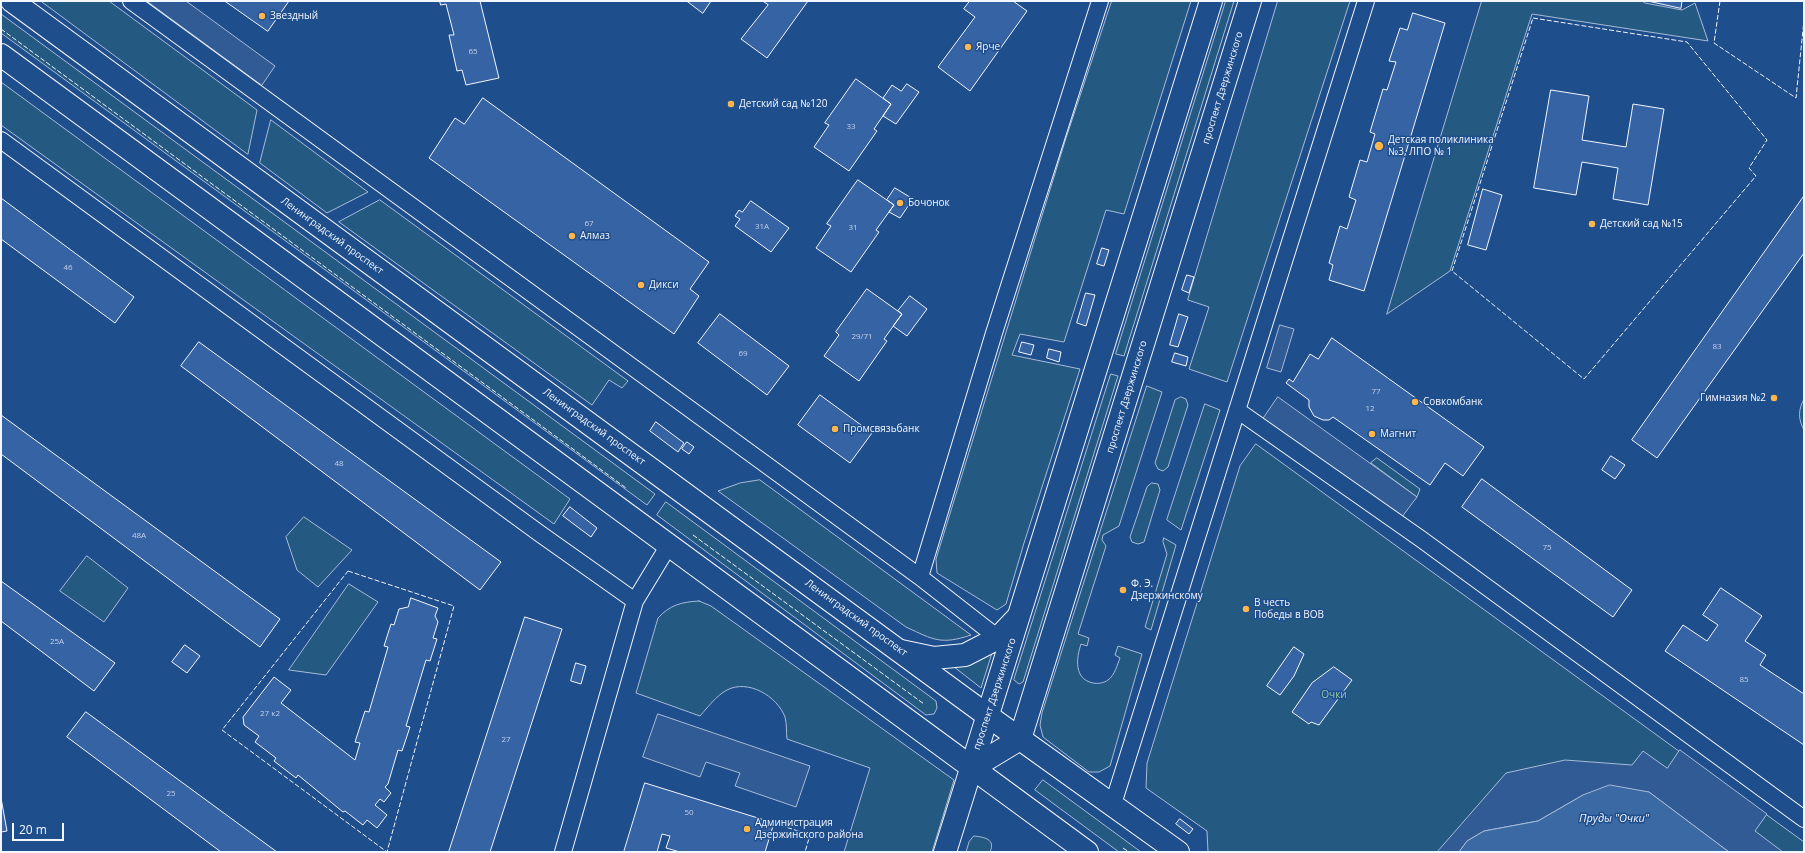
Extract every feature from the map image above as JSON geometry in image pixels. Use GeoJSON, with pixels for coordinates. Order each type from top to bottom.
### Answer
{"type":"FeatureCollection","features":[{"type":"Feature","properties":{"kind":"main road","name":"Ленинградский проспект"},"geometry":{"type":"LineString","coordinates":[[12,1],[988,716],[1178,852]]}},
{"type":"Feature","properties":{"kind":"main road","name":"проспект Дзержинского"},"geometry":{"type":"LineString","coordinates":[[945,852],[1212,1]]}},
{"type":"Feature","properties":{"kind":"main road","name":"проспект Дзержинского"},"geometry":{"type":"LineString","coordinates":[[972,768],[1020,739],[1250,1]]}},
{"type":"Feature","properties":{"kind":"main road"},"geometry":{"type":"LineString","coordinates":[[1,55],[1087,852]]}},
{"type":"Feature","properties":{"kind":"main road"},"geometry":{"type":"LineString","coordinates":[[901,651],[934,658],[965,654],[998,638],[1020,614]]}},
{"type":"Feature","properties":{"kind":"street"},"geometry":{"type":"LineString","coordinates":[[131,1],[920,577],[998,638]]}},
{"type":"Feature","properties":{"kind":"street"},"geometry":{"type":"LineString","coordinates":[[920,577],[994,333],[1100,1]]}},
{"type":"Feature","properties":{"kind":"street"},"geometry":{"type":"LineString","coordinates":[[1113,804],[1366,1]]}},
{"type":"Feature","properties":{"kind":"street"},"geometry":{"type":"LineString","coordinates":[[1,140],[635,602]]}},
{"type":"Feature","properties":{"kind":"street"},"geometry":{"type":"LineString","coordinates":[[1237,410],[1421,539],[1804,819]]}},
{"type":"Feature","properties":{"kind":"street"},"geometry":{"type":"LineString","coordinates":[[563,852],[635,602],[669,545]]}},
{"type":"Feature","properties":{"kind":"green space"},"geometry":{"type":"Polygon","coordinates":[[[41,1],[109,1],[257,110],[248,154],[41,1]]]}},
{"type":"Feature","properties":{"kind":"green space"},"geometry":{"type":"Polygon","coordinates":[[[1112,1],[1191,1],[1124,214],[1106,210],[1064,342],[1020,334],[1012,355],[1080,369],[1006,604],[997,610],[937,573],[936,559],[1066,138],[1112,1]]]}},
{"type":"Feature","properties":{"kind":"green space"},"geometry":{"type":"Polygon","coordinates":[[[1226,1],[1234,1],[1124,356],[1116,354],[1226,1]]]}},
{"type":"Feature","properties":{"kind":"green space"},"geometry":{"type":"Polygon","coordinates":[[[1278,1],[1350,1],[1227,382],[1189,369],[1209,307],[1188,300],[1278,1]]]}},
{"type":"Feature","properties":{"kind":"green space"},"geometry":{"type":"Polygon","coordinates":[[[1482,1],[1642,1],[1645,3],[1682,10],[1695,3],[1708,41],[1532,14],[1450,271],[1387,314],[1482,1]]]}},
{"type":"Feature","properties":{"kind":"green space"},"geometry":{"type":"Polygon","coordinates":[[[1,14],[655,494],[647,505],[1,33],[1,14]]]}},
{"type":"Feature","properties":{"kind":"green space"},"geometry":{"type":"Polygon","coordinates":[[[1,82],[570,499],[554,524],[1,125],[1,82]]]}},
{"type":"Feature","properties":{"kind":"green space"},"geometry":{"type":"Polygon","coordinates":[[[271,120],[368,192],[327,213],[260,163],[271,120]]]}},
{"type":"Feature","properties":{"kind":"green space"},"geometry":{"type":"Polygon","coordinates":[[[380,200],[628,381],[622,388],[609,380],[592,405],[339,222],[380,200]]]}},
{"type":"Feature","properties":{"kind":"green space"},"geometry":{"type":"Polygon","coordinates":[[[1111,374],[1118,376],[1023,682],[1019,684],[1014,680],[1111,374]]]}},
{"type":"Feature","properties":{"kind":"green space"},"geometry":{"type":"Polygon","coordinates":[[[1147,386],[1162,392],[1119,526],[1103,535],[1102,540],[1106,546],[1078,634],[1089,638],[1087,646],[1081,644],[1078,656],[1078,668],[1082,677],[1087,681],[1101,683],[1110,678],[1116,670],[1120,658],[1115,655],[1118,646],[1142,654],[1110,766],[1099,772],[1089,772],[1043,737],[1040,725],[1042,713],[1147,386]]]}},
{"type":"Feature","properties":{"kind":"green space"},"geometry":{"type":"Polygon","coordinates":[[[1181,397],[1186,399],[1188,405],[1168,467],[1163,471],[1158,469],[1155,463],[1175,400],[1181,397]]]}},
{"type":"Feature","properties":{"kind":"green space"},"geometry":{"type":"Polygon","coordinates":[[[1804,399],[1804,430],[1800,414],[1804,399]]]}},
{"type":"Feature","properties":{"kind":"green space"},"geometry":{"type":"Polygon","coordinates":[[[1205,404],[1220,410],[1181,530],[1167,520],[1205,404]]]}},
{"type":"Feature","properties":{"kind":"green space","name":"Очки"},"geometry":{"type":"Polygon","coordinates":[[[1256,444],[1804,842],[1804,852],[1208,852],[1207,831],[1146,788],[1147,763],[1240,466],[1256,444]]]}},
{"type":"Feature","properties":{"kind":"green space"},"geometry":{"type":"Polygon","coordinates":[[[1377,458],[1420,489],[1417,497],[1371,463],[1377,458]]]}},
{"type":"Feature","properties":{"kind":"green space"},"geometry":{"type":"Polygon","coordinates":[[[760,480],[971,635],[952,640],[938,640],[906,627],[718,491],[740,483],[760,480]]]}},
{"type":"Feature","properties":{"kind":"green space"},"geometry":{"type":"Polygon","coordinates":[[[1152,483],[1158,484],[1160,490],[1144,542],[1138,544],[1132,542],[1130,537],[1147,487],[1152,483]]]}},
{"type":"Feature","properties":{"kind":"green space"},"geometry":{"type":"Polygon","coordinates":[[[666,502],[936,701],[937,708],[934,714],[926,715],[657,515],[666,502]]]}},
{"type":"Feature","properties":{"kind":"green space"},"geometry":{"type":"Polygon","coordinates":[[[304,517],[352,550],[318,587],[297,570],[286,537],[304,517]]]}},
{"type":"Feature","properties":{"kind":"green space"},"geometry":{"type":"Polygon","coordinates":[[[1164,538],[1176,545],[1151,630],[1145,627],[1167,554],[1163,542],[1164,538]]]}},
{"type":"Feature","properties":{"kind":"green space"},"geometry":{"type":"Polygon","coordinates":[[[87,556],[128,588],[104,622],[60,591],[87,556]]]}},
{"type":"Feature","properties":{"kind":"green space"},"geometry":{"type":"Polygon","coordinates":[[[349,584],[378,602],[326,675],[289,670],[349,584]]]}},
{"type":"Feature","properties":{"kind":"green space"},"geometry":{"type":"Polygon","coordinates":[[[699,601],[711,606],[954,780],[932,852],[844,852],[870,768],[787,739],[785,717],[776,702],[769,696],[752,688],[735,687],[723,692],[700,716],[636,693],[658,618],[667,610],[676,605],[699,601]]]}},
{"type":"Feature","properties":{"kind":"green space"},"geometry":{"type":"Polygon","coordinates":[[[992,653],[981,688],[949,663],[992,653]]]}},
{"type":"Feature","properties":{"kind":"green space"},"geometry":{"type":"Polygon","coordinates":[[[1043,780],[1141,852],[1119,852],[1035,790],[1043,780]]]}},
{"type":"Feature","properties":{"kind":"green space"},"geometry":{"type":"Polygon","coordinates":[[[974,836],[982,837],[990,841],[990,852],[966,852],[969,842],[974,836]]]}},
{"type":"Feature","properties":{"kind":"shaded area"},"geometry":{"type":"Polygon","coordinates":[[[147,1],[186,1],[275,66],[262,85],[147,1]]]}},
{"type":"Feature","properties":{"kind":"shaded area"},"geometry":{"type":"Polygon","coordinates":[[[1280,325],[1294,329],[1281,372],[1267,368],[1280,325]]]}},
{"type":"Feature","properties":{"kind":"shaded area"},"geometry":{"type":"Polygon","coordinates":[[[1278,397],[1417,497],[1398,522],[1261,422],[1278,397]]]}},
{"type":"Feature","properties":{"kind":"shaded area"},"geometry":{"type":"Polygon","coordinates":[[[658,714],[810,766],[796,807],[735,786],[740,773],[706,762],[700,777],[643,757],[658,714]]]}},
{"type":"Feature","properties":{"kind":"shaded area"},"geometry":{"type":"Polygon","coordinates":[[[1680,750],[1767,814],[1755,831],[1783,852],[1729,852],[1649,792],[1583,795],[1538,821],[1484,831],[1467,841],[1459,852],[1437,852],[1506,773],[1565,760],[1632,765],[1643,751],[1667,768],[1680,750]]]}},
{"type":"Feature","properties":{"kind":"water","name":"Пруды \"Очки\""},"geometry":{"type":"Polygon","coordinates":[[[1610,785],[1649,792],[1729,852],[1459,852],[1467,841],[1484,831],[1538,821],[1583,795],[1610,785]]]}},
{"type":"Feature","properties":{"kind":"building","name":"Звездный"},"geometry":{"type":"Polygon","coordinates":[[[225,1],[289,1],[268,31],[225,1]]]}},
{"type":"Feature","properties":{"kind":"building"},"geometry":{"type":"Polygon","coordinates":[[[440,1],[480,1],[499,78],[466,85],[462,70],[457,71],[449,35],[454,35],[446,4],[441,5],[440,1]]]}},
{"type":"Feature","properties":{"kind":"building"},"geometry":{"type":"Polygon","coordinates":[[[687,1],[711,1],[703,13],[687,1]]]}},
{"type":"Feature","properties":{"kind":"building"},"geometry":{"type":"Polygon","coordinates":[[[763,1],[808,1],[767,58],[741,39],[768,5],[763,1]]]}},
{"type":"Feature","properties":{"kind":"building"},"geometry":{"type":"Polygon","coordinates":[[[970,1],[1013,1],[1027,11],[970,91],[938,67],[975,17],[964,9],[970,1]]]}},
{"type":"Feature","properties":{"kind":"building"},"geometry":{"type":"Polygon","coordinates":[[[1648,1],[1682,1],[1681,8],[1648,1]]]}},
{"type":"Feature","properties":{"kind":"building"},"geometry":{"type":"Polygon","coordinates":[[[1413,13],[1445,23],[1364,291],[1329,280],[1333,265],[1329,263],[1340,226],[1347,229],[1356,200],[1349,197],[1360,160],[1367,162],[1375,134],[1370,132],[1383,89],[1387,90],[1396,62],[1389,61],[1400,28],[1407,30],[1413,13]]]}},
{"type":"Feature","properties":{"kind":"building"},"geometry":{"type":"Polygon","coordinates":[[[856,79],[891,104],[874,129],[877,131],[849,171],[814,147],[829,125],[825,123],[856,79]]]}},
{"type":"Feature","properties":{"kind":"building"},"geometry":{"type":"Polygon","coordinates":[[[907,84],[919,92],[896,124],[883,116],[891,104],[883,98],[892,85],[901,91],[907,84]]]}},
{"type":"Feature","properties":{"kind":"building"},"geometry":{"type":"Polygon","coordinates":[[[1551,90],[1589,96],[1582,140],[1626,147],[1633,104],[1664,109],[1648,205],[1613,199],[1618,168],[1582,162],[1576,195],[1534,188],[1551,90]]]}},
{"type":"Feature","properties":{"kind":"building"},"geometry":{"type":"Polygon","coordinates":[[[483,98],[709,262],[690,289],[699,296],[674,334],[429,158],[455,118],[464,124],[483,98]]]}},
{"type":"Feature","properties":{"kind":"building"},"geometry":{"type":"Polygon","coordinates":[[[858,180],[894,205],[876,230],[879,232],[851,272],[816,248],[831,226],[827,224],[858,180]]]}},
{"type":"Feature","properties":{"kind":"building","name":"Бочонок"},"geometry":{"type":"Polygon","coordinates":[[[895,188],[913,199],[900,218],[889,212],[894,205],[887,200],[895,188]]]}},
{"type":"Feature","properties":{"kind":"building"},"geometry":{"type":"Polygon","coordinates":[[[1483,189],[1502,195],[1486,250],[1468,245],[1483,189]]]}},
{"type":"Feature","properties":{"kind":"building"},"geometry":{"type":"Polygon","coordinates":[[[1804,196],[1804,253],[1657,458],[1632,440],[1804,196]]]}},
{"type":"Feature","properties":{"kind":"building"},"geometry":{"type":"Polygon","coordinates":[[[1,198],[134,297],[115,323],[1,239],[1,198]]]}},
{"type":"Feature","properties":{"kind":"building"},"geometry":{"type":"Polygon","coordinates":[[[751,201],[789,228],[771,252],[735,226],[740,219],[735,216],[739,210],[742,212],[751,201]]]}},
{"type":"Feature","properties":{"kind":"building"},"geometry":{"type":"Polygon","coordinates":[[[1102,248],[1109,250],[1104,266],[1097,264],[1102,248]]]}},
{"type":"Feature","properties":{"kind":"building"},"geometry":{"type":"Polygon","coordinates":[[[1187,275],[1194,277],[1189,293],[1182,290],[1187,275]]]}},
{"type":"Feature","properties":{"kind":"building"},"geometry":{"type":"Polygon","coordinates":[[[867,289],[902,314],[884,339],[887,341],[859,381],[824,356],[839,335],[836,332],[867,289]]]}},
{"type":"Feature","properties":{"kind":"building"},"geometry":{"type":"Polygon","coordinates":[[[1086,293],[1095,295],[1086,326],[1077,323],[1086,293]]]}},
{"type":"Feature","properties":{"kind":"building"},"geometry":{"type":"Polygon","coordinates":[[[910,296],[927,309],[907,336],[893,326],[902,314],[898,311],[910,296]]]}},
{"type":"Feature","properties":{"kind":"building"},"geometry":{"type":"Polygon","coordinates":[[[720,314],[789,366],[767,395],[698,343],[720,314]]]}},
{"type":"Feature","properties":{"kind":"building"},"geometry":{"type":"Polygon","coordinates":[[[1179,314],[1188,317],[1178,347],[1170,345],[1179,314]]]}},
{"type":"Feature","properties":{"kind":"building"},"geometry":{"type":"Polygon","coordinates":[[[1332,338],[1484,447],[1463,476],[1445,463],[1430,485],[1333,417],[1329,420],[1323,420],[1314,416],[1309,407],[1309,400],[1286,383],[1289,379],[1293,382],[1310,354],[1318,359],[1332,338]]]}},
{"type":"Feature","properties":{"kind":"building"},"geometry":{"type":"Polygon","coordinates":[[[199,342],[501,562],[480,590],[181,366],[199,342]]]}},
{"type":"Feature","properties":{"kind":"building"},"geometry":{"type":"Polygon","coordinates":[[[1022,342],[1034,345],[1031,355],[1019,352],[1022,342]]]}},
{"type":"Feature","properties":{"kind":"building"},"geometry":{"type":"Polygon","coordinates":[[[1049,349],[1061,352],[1059,362],[1047,358],[1049,349]]]}},
{"type":"Feature","properties":{"kind":"building"},"geometry":{"type":"Polygon","coordinates":[[[1175,353],[1188,357],[1186,366],[1172,362],[1175,353]]]}},
{"type":"Feature","properties":{"kind":"building","name":"Промсвязьбанк"},"geometry":{"type":"Polygon","coordinates":[[[820,395],[872,433],[850,463],[798,425],[820,395]]]}},
{"type":"Feature","properties":{"kind":"building"},"geometry":{"type":"Polygon","coordinates":[[[1,415],[280,619],[260,647],[1,454],[1,415]]]}},
{"type":"Feature","properties":{"kind":"building"},"geometry":{"type":"Polygon","coordinates":[[[656,422],[684,443],[678,452],[650,431],[656,422]]]}},
{"type":"Feature","properties":{"kind":"building"},"geometry":{"type":"Polygon","coordinates":[[[687,442],[694,447],[689,454],[682,449],[687,442]]]}},
{"type":"Feature","properties":{"kind":"building"},"geometry":{"type":"Polygon","coordinates":[[[1611,456],[1625,465],[1615,479],[1602,470],[1611,456]]]}},
{"type":"Feature","properties":{"kind":"building"},"geometry":{"type":"Polygon","coordinates":[[[1482,479],[1632,590],[1613,617],[1462,507],[1482,479]]]}},
{"type":"Feature","properties":{"kind":"building"},"geometry":{"type":"Polygon","coordinates":[[[570,507],[597,528],[591,537],[563,516],[570,507]]]}},
{"type":"Feature","properties":{"kind":"building"},"geometry":{"type":"Polygon","coordinates":[[[1,581],[115,663],[94,691],[1,621],[1,581]]]}},
{"type":"Feature","properties":{"kind":"building"},"geometry":{"type":"Polygon","coordinates":[[[1721,588],[1762,616],[1745,641],[1766,655],[1760,665],[1804,694],[1804,745],[1665,651],[1683,625],[1707,641],[1718,625],[1703,615],[1721,588]]]}},
{"type":"Feature","properties":{"kind":"building"},"geometry":{"type":"Polygon","coordinates":[[[411,598],[438,608],[435,616],[438,622],[433,638],[437,639],[430,661],[426,660],[406,726],[410,727],[402,751],[398,750],[388,784],[385,787],[391,793],[384,802],[380,799],[375,805],[387,815],[377,828],[367,820],[363,825],[345,811],[343,812],[298,775],[296,778],[274,761],[276,758],[255,742],[259,736],[244,725],[243,717],[274,677],[291,690],[281,703],[355,760],[360,743],[355,742],[365,711],[369,712],[388,647],[384,646],[391,624],[394,625],[399,609],[408,607],[411,598]]]}},
{"type":"Feature","properties":{"kind":"building"},"geometry":{"type":"Polygon","coordinates":[[[525,617],[562,629],[490,852],[449,852],[525,617]]]}},
{"type":"Feature","properties":{"kind":"building"},"geometry":{"type":"Polygon","coordinates":[[[185,645],[200,656],[187,673],[172,662],[185,645]]]}},
{"type":"Feature","properties":{"kind":"building"},"geometry":{"type":"Polygon","coordinates":[[[1294,647],[1304,654],[1294,676],[1280,695],[1267,686],[1294,647]]]}},
{"type":"Feature","properties":{"kind":"building"},"geometry":{"type":"Polygon","coordinates":[[[576,663],[586,666],[581,684],[571,681],[576,663]]]}},
{"type":"Feature","properties":{"kind":"building"},"geometry":{"type":"Polygon","coordinates":[[[1334,667],[1352,680],[1319,725],[1311,722],[1309,724],[1292,712],[1312,683],[1334,667]]]}},
{"type":"Feature","properties":{"kind":"building"},"geometry":{"type":"Polygon","coordinates":[[[86,712],[277,852],[221,852],[67,737],[86,712]]]}},
{"type":"Feature","properties":{"kind":"building"},"geometry":{"type":"Polygon","coordinates":[[[645,783],[774,823],[765,852],[680,852],[666,848],[670,836],[662,834],[657,852],[624,852],[645,783]]]}},
{"type":"Feature","properties":{"kind":"building"},"geometry":{"type":"Polygon","coordinates":[[[1,798],[7,831],[1,832],[1,798]]]}},
{"type":"Feature","properties":{"kind":"building"},"geometry":{"type":"Polygon","coordinates":[[[1180,819],[1193,829],[1189,834],[1176,824],[1180,819]]]}},
{"type":"Feature","properties":{"kind":"fence"},"geometry":{"type":"LineString","coordinates":[[1720,1],[1714,43],[1796,98],[1804,20]]}},
{"type":"Feature","properties":{"kind":"fence"},"geometry":{"type":"LineString","coordinates":[[1533,18],[1687,42],[1767,140],[1749,168],[1756,176],[1584,379],[1452,271],[1533,18]]}},
{"type":"Feature","properties":{"kind":"fence"},"geometry":{"type":"LineString","coordinates":[[1,29],[626,488]]}},
{"type":"Feature","properties":{"kind":"fence"},"geometry":{"type":"LineString","coordinates":[[693,535],[924,704]]}},
{"type":"Feature","properties":{"kind":"fence"},"geometry":{"type":"LineString","coordinates":[[348,571],[454,606],[387,852],[222,730],[348,571]]}},
{"type":"Feature","properties":{"kind":"fence"},"geometry":{"type":"LineString","coordinates":[[774,823],[810,835],[805,852]]}},
{"type":"Feature","properties":{"kind":"fence"},"geometry":{"type":"LineString","coordinates":[[1123,848],[1129,852]]}},
{"type":"Feature","properties":{"kind":"place","name":"Звездный"},"geometry":{"type":"Point","coordinates":[262,16]}},
{"type":"Feature","properties":{"kind":"place","name":"Ярче"},"geometry":{"type":"Point","coordinates":[968,47]}},
{"type":"Feature","properties":{"kind":"place","name":"Детский сад №120"},"geometry":{"type":"Point","coordinates":[731,104]}},
{"type":"Feature","properties":{"kind":"place","name":"Детская поликлиника №3, ЛПО № 1"},"geometry":{"type":"Point","coordinates":[1379,146]}},
{"type":"Feature","properties":{"kind":"place","name":"Бочонок"},"geometry":{"type":"Point","coordinates":[900,203]}},
{"type":"Feature","properties":{"kind":"place","name":"Детский сад №15"},"geometry":{"type":"Point","coordinates":[1592,224]}},
{"type":"Feature","properties":{"kind":"place","name":"Алмаз"},"geometry":{"type":"Point","coordinates":[572,236]}},
{"type":"Feature","properties":{"kind":"place","name":"Дикси"},"geometry":{"type":"Point","coordinates":[641,285]}},
{"type":"Feature","properties":{"kind":"place","name":"Гимназия №2"},"geometry":{"type":"Point","coordinates":[1774,398]}},
{"type":"Feature","properties":{"kind":"place","name":"Совкомбанк"},"geometry":{"type":"Point","coordinates":[1415,402]}},
{"type":"Feature","properties":{"kind":"place","name":"Промсвязьбанк"},"geometry":{"type":"Point","coordinates":[835,429]}},
{"type":"Feature","properties":{"kind":"place","name":"Магнит"},"geometry":{"type":"Point","coordinates":[1372,434]}},
{"type":"Feature","properties":{"kind":"place","name":"Ф. Э. Дзержинскому"},"geometry":{"type":"Point","coordinates":[1123,590]}},
{"type":"Feature","properties":{"kind":"place","name":"В честь Победы в ВОВ"},"geometry":{"type":"Point","coordinates":[1246,609]}},
{"type":"Feature","properties":{"kind":"place","name":"Администрация Дзержинского района"},"geometry":{"type":"Point","coordinates":[747,829]}}]}
